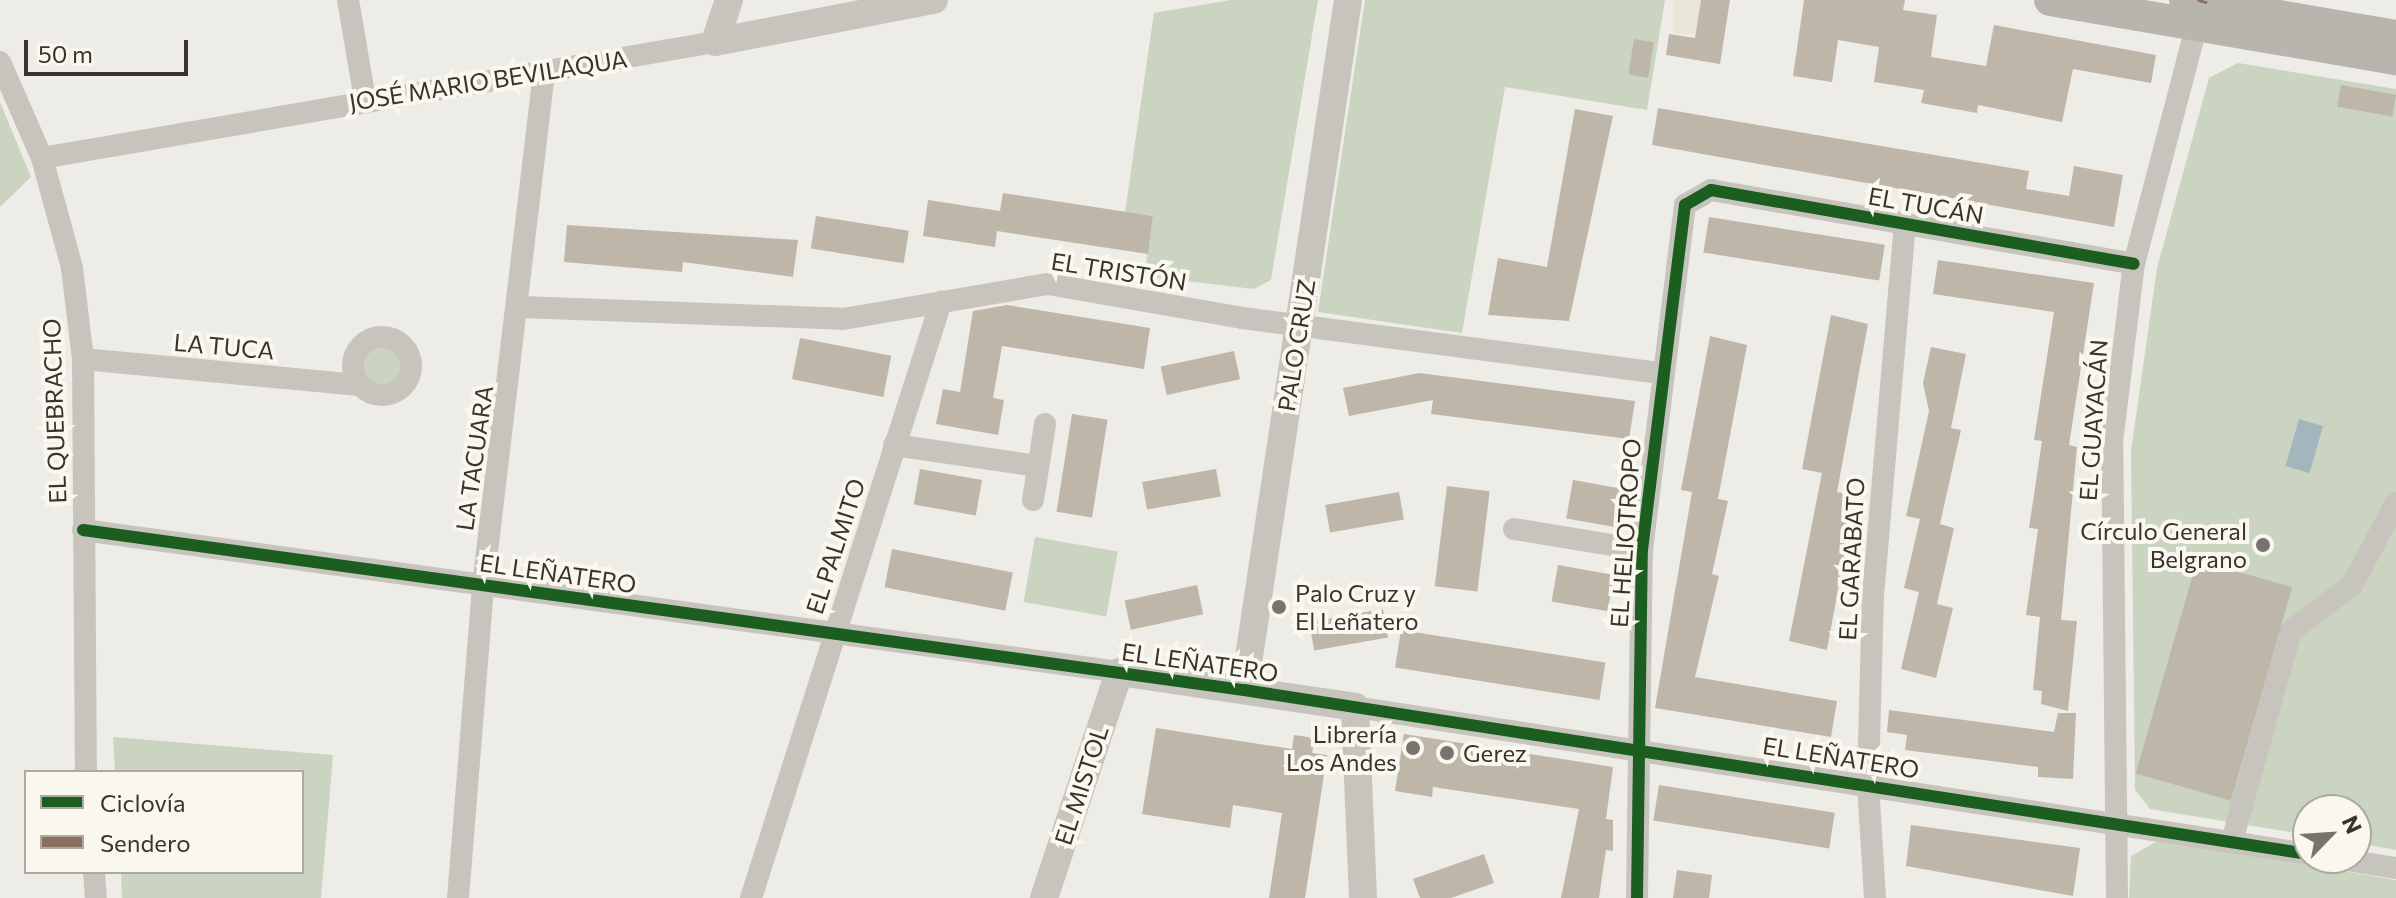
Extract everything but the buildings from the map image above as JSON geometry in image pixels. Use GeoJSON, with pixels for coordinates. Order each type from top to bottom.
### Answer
{"type":"FeatureCollection","features":[{"type":"Feature","properties":{"kind":"main road"},"geometry":{"type":"LineString","coordinates":[[2050,0],[2195,9],[2396,36]]}},
{"type":"Feature","properties":{"kind":"main road"},"geometry":{"type":"LineString","coordinates":[[2195,9],[2396,59]]}},
{"type":"Feature","properties":{"kind":"street"},"geometry":{"type":"LineString","coordinates":[[348,0],[365,99]]}},
{"type":"Feature","properties":{"kind":"street"},"geometry":{"type":"LineString","coordinates":[[715,42],[729,0]]}},
{"type":"Feature","properties":{"kind":"street","name":"JOSÉ MARIO BEVILAQUA"},"geometry":{"type":"LineString","coordinates":[[42,158],[365,99],[544,73],[934,0]]}},
{"type":"Feature","properties":{"kind":"street","name":"PALO CRUZ"},"geometry":{"type":"LineString","coordinates":[[1244,690],[1348,0]]}},
{"type":"Feature","properties":{"kind":"street","name":"EL GUAYACÁN"},"geometry":{"type":"LineString","coordinates":[[2117,898],[2112,442],[2134,264],[2195,9]]}},
{"type":"Feature","properties":{"kind":"street","name":"EL QUEBRACHO"},"geometry":{"type":"LineString","coordinates":[[0,62],[42,158],[72,268],[83,359],[86,770]]}},
{"type":"Feature","properties":{"kind":"street","name":"LA TACUARA"},"geometry":{"type":"LineString","coordinates":[[458,898],[483,585],[521,307],[544,73]]}},
{"type":"Feature","properties":{"kind":"street","name":"EL TUCÁN"},"geometry":{"type":"LineString","coordinates":[[1711,190],[2134,264]]}},
{"type":"Feature","properties":{"kind":"street","name":"EL HELIOTROPO"},"geometry":{"type":"LineString","coordinates":[[1637,898],[1636,748],[1642,550],[1679,221],[1695,194],[1711,190]]}},
{"type":"Feature","properties":{"kind":"street","name":"EL GARABATO"},"geometry":{"type":"LineString","coordinates":[[1875,898],[1868,783],[1873,596],[1905,224]]}},
{"type":"Feature","properties":{"kind":"street","name":"EL TRISTÓN"},"geometry":{"type":"LineString","coordinates":[[521,307],[843,319],[1048,284],[1299,326],[1662,373]]}},
{"type":"Feature","properties":{"kind":"street","name":"EL PALMITO"},"geometry":{"type":"LineString","coordinates":[[751,898],[941,302]]}},
{"type":"Feature","properties":{"kind":"street","name":"LA TUCA"},"geometry":{"type":"LineString","coordinates":[[83,359],[360,385]]}},
{"type":"Feature","properties":{"kind":"street"},"geometry":{"type":"LineString","coordinates":[[1033,500],[1045,424]]}},
{"type":"Feature","properties":{"kind":"street"},"geometry":{"type":"LineString","coordinates":[[894,445],[1038,466]]}},
{"type":"Feature","properties":{"kind":"street"},"geometry":{"type":"LineString","coordinates":[[2232,841],[2291,631],[2352,585],[2396,503]]}},
{"type":"Feature","properties":{"kind":"street"},"geometry":{"type":"LineString","coordinates":[[1514,529],[1642,550]]}},
{"type":"Feature","properties":{"kind":"street","name":"EL LEÑATERO"},"geometry":{"type":"LineString","coordinates":[[83,530],[1244,690],[1868,783],[2292,851]]}},
{"type":"Feature","properties":{"kind":"street","name":"EL MISTOL"},"geometry":{"type":"LineString","coordinates":[[1044,898],[1119,672]]}},
{"type":"Feature","properties":{"kind":"street"},"geometry":{"type":"LineString","coordinates":[[1355,707],[1363,898]]}},
{"type":"Feature","properties":{"kind":"street"},"geometry":{"type":"LineString","coordinates":[[2372,864],[2396,868]]}},
{"type":"Feature","properties":{"kind":"street"},"geometry":{"type":"LineString","coordinates":[[94,874],[96,898]]}},
{"type":"Feature","properties":{"kind":"green space"},"geometry":{"type":"Polygon","coordinates":[[[1231,0],[1318,0],[1271,280],[1254,289],[1144,276],[1153,216],[1125,212],[1154,13],[1231,0]]]}},
{"type":"Feature","properties":{"kind":"green space"},"geometry":{"type":"Polygon","coordinates":[[[1365,0],[1665,0],[1647,110],[1505,87],[1462,333],[1318,312],[1365,0]]]}},
{"type":"Feature","properties":{"kind":"green space","name":"Círculo General Belgrano"},"geometry":{"type":"Polygon","coordinates":[[[2238,63],[2396,89],[2396,850],[2372,846],[2372,794],[2292,794],[2292,832],[2150,809],[2135,790],[2131,451],[2157,268],[2209,78],[2238,63]]]}},
{"type":"Feature","properties":{"kind":"green space"},"geometry":{"type":"Polygon","coordinates":[[[0,102],[31,177],[0,207],[0,102]]]}},
{"type":"Feature","properties":{"kind":"green space"},"geometry":{"type":"Polygon","coordinates":[[[382,343],[398,350],[405,366],[398,382],[382,389],[366,382],[359,366],[366,350],[382,343]]]}},
{"type":"Feature","properties":{"kind":"green space"},"geometry":{"type":"Polygon","coordinates":[[[1035,537],[1118,552],[1106,617],[1024,602],[1035,537]]]}},
{"type":"Feature","properties":{"kind":"green space"},"geometry":{"type":"Polygon","coordinates":[[[113,737],[333,755],[321,898],[122,898],[121,874],[304,874],[304,770],[115,770],[113,737]]]}},
{"type":"Feature","properties":{"kind":"green space"},"geometry":{"type":"Polygon","coordinates":[[[2159,840],[2292,862],[2292,874],[2360,874],[2396,880],[2396,898],[2129,898],[2131,856],[2159,840]]]}},
{"type":"Feature","properties":{"kind":"shaded area"},"geometry":{"type":"Polygon","coordinates":[[[1674,0],[1701,0],[1701,34],[1674,34],[1674,0]]]}},
{"type":"Feature","properties":{"kind":"shaded area"},"geometry":{"type":"Polygon","coordinates":[[[2299,419],[2323,426],[2310,473],[2285,466],[2299,419]]]}},
{"type":"Feature","properties":{"kind":"cycle path"},"geometry":{"type":"LineString","coordinates":[[1637,898],[1642,550],[1685,205],[1711,190],[2134,264]]}},
{"type":"Feature","properties":{"kind":"cycle path"},"geometry":{"type":"LineString","coordinates":[[83,530],[1244,690],[2292,852]]}},
{"type":"Feature","properties":{"kind":"place","name":"Círculo General Belgrano"},"geometry":{"type":"Point","coordinates":[2263,545]}},
{"type":"Feature","properties":{"kind":"place","name":"Palo Cruz y El Leñatero"},"geometry":{"type":"Point","coordinates":[1279,607]}},
{"type":"Feature","properties":{"kind":"place","name":"Librería Los Andes"},"geometry":{"type":"Point","coordinates":[1413,748]}},
{"type":"Feature","properties":{"kind":"place","name":"Gerez"},"geometry":{"type":"Point","coordinates":[1447,753]}}]}
